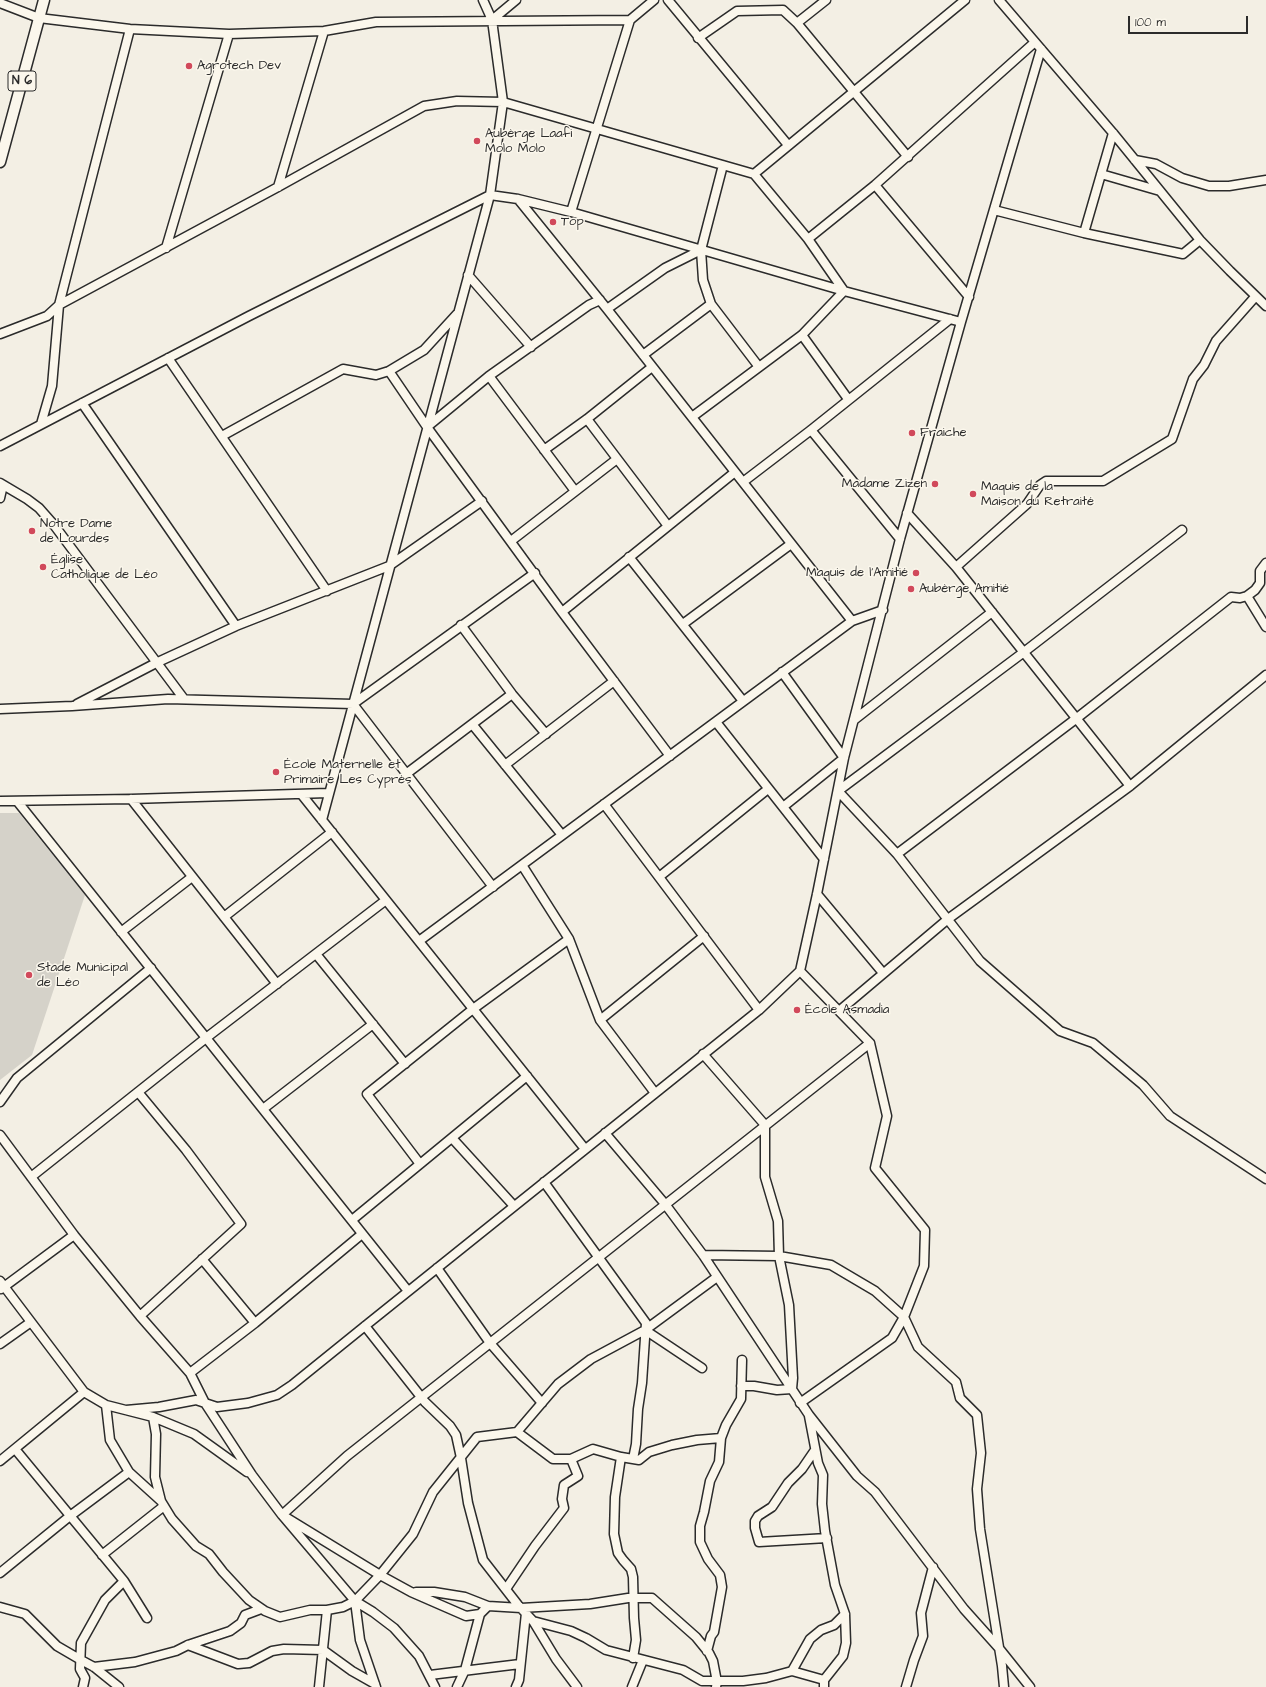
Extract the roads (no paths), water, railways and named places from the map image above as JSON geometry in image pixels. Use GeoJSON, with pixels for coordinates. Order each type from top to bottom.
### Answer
{"type":"FeatureCollection","features":[{"type":"Feature","properties":{"kind":"main road","name":"N 6"},"geometry":{"type":"LineString","coordinates":[[0,162],[44,0]]}},
{"type":"Feature","properties":{"kind":"street"},"geometry":{"type":"LineString","coordinates":[[322,820],[389,566],[490,196],[503,102],[492,20],[484,0]]}},
{"type":"Feature","properties":{"kind":"street"},"geometry":{"type":"LineString","coordinates":[[492,20],[516,0]]}},
{"type":"Feature","properties":{"kind":"street"},"geometry":{"type":"LineString","coordinates":[[570,212],[630,20],[654,0]]}},
{"type":"Feature","properties":{"kind":"street"},"geometry":{"type":"LineString","coordinates":[[668,0],[788,145]]}},
{"type":"Feature","properties":{"kind":"street"},"geometry":{"type":"LineString","coordinates":[[797,23],[826,0]]}},
{"type":"Feature","properties":{"kind":"street"},"geometry":{"type":"LineString","coordinates":[[754,174],[965,0]]}},
{"type":"Feature","properties":{"kind":"street"},"geometry":{"type":"LineString","coordinates":[[999,0],[1113,133],[1200,240],[1266,306]]}},
{"type":"Feature","properties":{"kind":"street"},"geometry":{"type":"LineString","coordinates":[[0,3],[39,18],[130,29],[229,34],[324,31],[376,22],[630,20]]}},
{"type":"Feature","properties":{"kind":"street"},"geometry":{"type":"LineString","coordinates":[[698,38],[737,11],[784,10],[797,23],[854,90],[908,156]]}},
{"type":"Feature","properties":{"kind":"street"},"geometry":{"type":"LineString","coordinates":[[42,424],[52,386],[59,305],[130,29]]}},
{"type":"Feature","properties":{"kind":"street"},"geometry":{"type":"LineString","coordinates":[[278,186],[324,31]]}},
{"type":"Feature","properties":{"kind":"street"},"geometry":{"type":"LineString","coordinates":[[166,248],[229,34]]}},
{"type":"Feature","properties":{"kind":"street"},"geometry":{"type":"LineString","coordinates":[[808,239],[875,185],[1036,42]]}},
{"type":"Feature","properties":{"kind":"street"},"geometry":{"type":"LineString","coordinates":[[126,1410],[159,1407],[196,1400],[217,1407],[248,1403],[277,1395],[292,1386],[408,1291],[759,1010],[800,971],[844,758],[900,539],[961,322],[1041,49]]}},
{"type":"Feature","properties":{"kind":"street"},"geometry":{"type":"LineString","coordinates":[[0,334],[46,316],[59,305],[424,106],[457,101],[503,102],[754,174],[808,239],[844,290]]}},
{"type":"Feature","properties":{"kind":"street"},"geometry":{"type":"LineString","coordinates":[[1084,233],[1113,133]]}},
{"type":"Feature","properties":{"kind":"street"},"geometry":{"type":"LineString","coordinates":[[1135,160],[1156,164],[1182,178],[1209,186],[1229,186],[1266,180]]}},
{"type":"Feature","properties":{"kind":"street"},"geometry":{"type":"LineString","coordinates":[[723,165],[701,250],[703,280],[711,304],[759,367]]}},
{"type":"Feature","properties":{"kind":"street"},"geometry":{"type":"LineString","coordinates":[[1101,174],[1160,191]]}},
{"type":"Feature","properties":{"kind":"street"},"geometry":{"type":"LineString","coordinates":[[875,185],[969,297]]}},
{"type":"Feature","properties":{"kind":"street"},"geometry":{"type":"LineString","coordinates":[[0,446],[168,358],[490,196],[518,199],[570,212],[961,322]]}},
{"type":"Feature","properties":{"kind":"street"},"geometry":{"type":"LineString","coordinates":[[518,199],[600,300],[852,621]]}},
{"type":"Feature","properties":{"kind":"street"},"geometry":{"type":"LineString","coordinates":[[994,210],[1084,233],[1183,254],[1200,240]]}},
{"type":"Feature","properties":{"kind":"street"},"geometry":{"type":"LineString","coordinates":[[607,309],[664,268],[701,250]]}},
{"type":"Feature","properties":{"kind":"street"},"geometry":{"type":"LineString","coordinates":[[468,275],[530,347]]}},
{"type":"Feature","properties":{"kind":"street"},"geometry":{"type":"LineString","coordinates":[[692,417],[802,335],[844,290]]}},
{"type":"Feature","properties":{"kind":"street"},"geometry":{"type":"LineString","coordinates":[[956,567],[1027,504],[1040,485],[1046,481],[1102,481],[1172,439],[1193,379],[1204,365],[1216,341],[1255,296]]}},
{"type":"Feature","properties":{"kind":"street"},"geometry":{"type":"LineString","coordinates":[[427,427],[489,376],[589,305],[600,300]]}},
{"type":"Feature","properties":{"kind":"street"},"geometry":{"type":"LineString","coordinates":[[643,355],[711,304]]}},
{"type":"Feature","properties":{"kind":"street"},"geometry":{"type":"LineString","coordinates":[[222,436],[343,369],[376,375],[389,371],[424,350],[457,314]]}},
{"type":"Feature","properties":{"kind":"street"},"geometry":{"type":"LineString","coordinates":[[742,482],[811,430],[950,319]]}},
{"type":"Feature","properties":{"kind":"street"},"geometry":{"type":"LineString","coordinates":[[802,335],[848,399]]}},
{"type":"Feature","properties":{"kind":"street"},"geometry":{"type":"LineString","coordinates":[[168,358],[327,591]]}},
{"type":"Feature","properties":{"kind":"street"},"geometry":{"type":"LineString","coordinates":[[544,450],[587,419],[652,367]]}},
{"type":"Feature","properties":{"kind":"street"},"geometry":{"type":"LineString","coordinates":[[389,371],[427,427],[562,612],[670,756]]}},
{"type":"Feature","properties":{"kind":"street"},"geometry":{"type":"LineString","coordinates":[[489,376],[575,491]]}},
{"type":"Feature","properties":{"kind":"street"},"geometry":{"type":"LineString","coordinates":[[82,403],[236,626]]}},
{"type":"Feature","properties":{"kind":"street"},"geometry":{"type":"LineString","coordinates":[[587,419],[668,526]]}},
{"type":"Feature","properties":{"kind":"street"},"geometry":{"type":"LineString","coordinates":[[811,430],[900,539]]}},
{"type":"Feature","properties":{"kind":"street"},"geometry":{"type":"LineString","coordinates":[[511,541],[617,459]]}},
{"type":"Feature","properties":{"kind":"street"},"geometry":{"type":"LineString","coordinates":[[562,612],[735,472]]}},
{"type":"Feature","properties":{"kind":"street"},"geometry":{"type":"LineString","coordinates":[[0,498],[2,484],[40,508],[158,662],[184,699]]}},
{"type":"Feature","properties":{"kind":"street"},"geometry":{"type":"LineString","coordinates":[[72,706],[158,662],[236,626],[389,566],[482,501]]}},
{"type":"Feature","properties":{"kind":"street"},"geometry":{"type":"LineString","coordinates":[[907,513],[956,567],[1130,786]]}},
{"type":"Feature","properties":{"kind":"street"},"geometry":{"type":"LineString","coordinates":[[838,791],[1024,652],[1182,530]]}},
{"type":"Feature","properties":{"kind":"street"},"geometry":{"type":"LineString","coordinates":[[683,624],[791,544]]}},
{"type":"Feature","properties":{"kind":"street"},"geometry":{"type":"LineString","coordinates":[[629,557],[743,701]]}},
{"type":"Feature","properties":{"kind":"street"},"geometry":{"type":"LineString","coordinates":[[897,854],[1077,718],[1231,597],[1240,598],[1247,596],[1255,590],[1260,583],[1260,571],[1266,563]]}},
{"type":"Feature","properties":{"kind":"street"},"geometry":{"type":"LineString","coordinates":[[0,709],[184,699],[353,704],[535,573]]}},
{"type":"Feature","properties":{"kind":"street"},"geometry":{"type":"LineString","coordinates":[[1247,596],[1266,627]]}},
{"type":"Feature","properties":{"kind":"street"},"geometry":{"type":"LineString","coordinates":[[419,941],[852,621],[883,610]]}},
{"type":"Feature","properties":{"kind":"street"},"geometry":{"type":"LineString","coordinates":[[854,720],[992,612]]}},
{"type":"Feature","properties":{"kind":"street"},"geometry":{"type":"LineString","coordinates":[[461,625],[512,694],[546,734]]}},
{"type":"Feature","properties":{"kind":"street"},"geometry":{"type":"LineString","coordinates":[[782,672],[844,758]]}},
{"type":"Feature","properties":{"kind":"street"},"geometry":{"type":"LineString","coordinates":[[839,1011],[948,920],[1130,786],[1266,675]]}},
{"type":"Feature","properties":{"kind":"street"},"geometry":{"type":"LineString","coordinates":[[505,765],[614,681]]}},
{"type":"Feature","properties":{"kind":"street"},"geometry":{"type":"LineString","coordinates":[[406,774],[512,694]]}},
{"type":"Feature","properties":{"kind":"street"},"geometry":{"type":"LineString","coordinates":[[353,704],[493,887]]}},
{"type":"Feature","properties":{"kind":"street"},"geometry":{"type":"LineString","coordinates":[[716,722],[824,859]]}},
{"type":"Feature","properties":{"kind":"street"},"geometry":{"type":"LineString","coordinates":[[472,724],[562,836]]}},
{"type":"Feature","properties":{"kind":"street"},"geometry":{"type":"LineString","coordinates":[[782,807],[844,758]]}},
{"type":"Feature","properties":{"kind":"street"},"geometry":{"type":"LineString","coordinates":[[659,877],[768,789]]}},
{"type":"Feature","properties":{"kind":"street"},"geometry":{"type":"LineString","coordinates":[[838,791],[897,854],[980,961],[1060,1031],[1093,1043],[1143,1085],[1170,1116],[1266,1179]]}},
{"type":"Feature","properties":{"kind":"street"},"geometry":{"type":"LineString","coordinates":[[0,801],[302,795],[328,793]]}},
{"type":"Feature","properties":{"kind":"street"},"geometry":{"type":"LineString","coordinates":[[302,795],[585,1149]]}},
{"type":"Feature","properties":{"kind":"street"},"geometry":{"type":"LineString","coordinates":[[131,799],[277,984]]}},
{"type":"Feature","properties":{"kind":"street"},"geometry":{"type":"LineString","coordinates":[[17,801],[408,1291]]}},
{"type":"Feature","properties":{"kind":"street"},"geometry":{"type":"LineString","coordinates":[[604,804],[759,1010]]}},
{"type":"Feature","properties":{"kind":"street"},"geometry":{"type":"LineString","coordinates":[[224,917],[332,832]]}},
{"type":"Feature","properties":{"kind":"street"},"geometry":{"type":"LineString","coordinates":[[522,865],[569,939],[600,1020],[655,1093]]}},
{"type":"Feature","properties":{"kind":"street"},"geometry":{"type":"LineString","coordinates":[[121,932],[192,877]]}},
{"type":"Feature","properties":{"kind":"street"},"geometry":{"type":"LineString","coordinates":[[817,894],[883,974]]}},
{"type":"Feature","properties":{"kind":"street"},"geometry":{"type":"LineString","coordinates":[[31,1177],[206,1038],[386,900]]}},
{"type":"Feature","properties":{"kind":"street"},"geometry":{"type":"LineString","coordinates":[[600,1020],[704,936]]}},
{"type":"Feature","properties":{"kind":"street"},"geometry":{"type":"LineString","coordinates":[[420,1164],[367,1094],[473,1009],[569,939]]}},
{"type":"Feature","properties":{"kind":"street"},"geometry":{"type":"LineString","coordinates":[[316,954],[405,1064]]}},
{"type":"Feature","properties":{"kind":"street"},"geometry":{"type":"LineString","coordinates":[[0,1102],[17,1078],[151,968]]}},
{"type":"Feature","properties":{"kind":"street"},"geometry":{"type":"LineString","coordinates":[[800,971],[870,1042],[887,1116],[875,1168],[925,1230],[924,1266],[904,1317],[892,1338],[800,1403]]}},
{"type":"Feature","properties":{"kind":"street"},"geometry":{"type":"LineString","coordinates":[[263,1109],[373,1024]]}},
{"type":"Feature","properties":{"kind":"street"},"geometry":{"type":"LineString","coordinates":[[282,1515],[347,1456],[870,1042]]}},
{"type":"Feature","properties":{"kind":"street"},"geometry":{"type":"LineString","coordinates":[[704,1054],[766,1125],[765,1177],[778,1221],[779,1256],[789,1305],[793,1378],[792,1389]]}},
{"type":"Feature","properties":{"kind":"street"},"geometry":{"type":"LineString","coordinates":[[352,1220],[527,1076]]}},
{"type":"Feature","properties":{"kind":"street"},"geometry":{"type":"LineString","coordinates":[[138,1092],[186,1150],[241,1224],[140,1316]]}},
{"type":"Feature","properties":{"kind":"street"},"geometry":{"type":"LineString","coordinates":[[606,1133],[665,1204],[704,1255],[809,1415],[857,1476],[876,1492],[964,1609],[998,1647],[1030,1687]]}},
{"type":"Feature","properties":{"kind":"street"},"geometry":{"type":"LineString","coordinates":[[0,1136],[74,1235],[140,1316],[190,1373],[205,1403],[252,1475],[282,1515],[355,1601],[373,1612],[394,1628],[419,1656],[435,1687]]}},
{"type":"Feature","properties":{"kind":"street"},"geometry":{"type":"LineString","coordinates":[[452,1138],[514,1206]]}},
{"type":"Feature","properties":{"kind":"street"},"geometry":{"type":"LineString","coordinates":[[544,1182],[646,1323],[636,1444],[632,1459]]}},
{"type":"Feature","properties":{"kind":"street"},"geometry":{"type":"LineString","coordinates":[[190,1373],[255,1323],[362,1234]]}},
{"type":"Feature","properties":{"kind":"street"},"geometry":{"type":"LineString","coordinates":[[74,1235],[1,1286],[31,1322],[84,1392],[106,1405],[153,1417],[194,1434],[252,1475]]}},
{"type":"Feature","properties":{"kind":"street"},"geometry":{"type":"LineString","coordinates":[[704,1255],[779,1256],[831,1265],[875,1291],[904,1317],[918,1347],[956,1382],[960,1398],[977,1415],[981,1453],[977,1489],[980,1529],[1004,1687]]}},
{"type":"Feature","properties":{"kind":"street"},"geometry":{"type":"LineString","coordinates":[[202,1259],[255,1323]]}},
{"type":"Feature","properties":{"kind":"street"},"geometry":{"type":"LineString","coordinates":[[437,1268],[490,1343],[542,1403]]}},
{"type":"Feature","properties":{"kind":"street"},"geometry":{"type":"LineString","coordinates":[[106,1405],[110,1440],[129,1472],[162,1504],[172,1519],[196,1546],[208,1554],[249,1600],[261,1609],[280,1617],[310,1610],[327,1610],[343,1607],[355,1601],[380,1575],[413,1534],[433,1492],[477,1437],[517,1432],[558,1384],[591,1359],[645,1330],[718,1277]]}},
{"type":"Feature","properties":{"kind":"street"},"geometry":{"type":"LineString","coordinates":[[0,1344],[31,1322]]}},
{"type":"Feature","properties":{"kind":"street"},"geometry":{"type":"LineString","coordinates":[[365,1326],[422,1397],[438,1416],[450,1426],[456,1435],[468,1503],[483,1560],[523,1611],[533,1621],[556,1659],[577,1687]]}},
{"type":"Feature","properties":{"kind":"street"},"geometry":{"type":"LineString","coordinates":[[645,1330],[702,1368]]}},
{"type":"Feature","properties":{"kind":"street"},"geometry":{"type":"LineString","coordinates":[[707,1651],[711,1636],[714,1632],[722,1587],[720,1575],[708,1559],[700,1542],[700,1526],[710,1481],[719,1462],[721,1438],[726,1425],[741,1399],[742,1360]]}},
{"type":"Feature","properties":{"kind":"street"},"geometry":{"type":"LineString","coordinates":[[741,1386],[754,1386],[777,1390],[792,1389]]}},
{"type":"Feature","properties":{"kind":"street"},"geometry":{"type":"LineString","coordinates":[[0,1461],[84,1392]]}},
{"type":"Feature","properties":{"kind":"street"},"geometry":{"type":"LineString","coordinates":[[533,1621],[571,1632],[586,1638],[606,1650],[683,1670],[702,1681],[717,1684],[766,1678],[792,1671],[824,1683],[843,1656],[846,1643],[845,1614],[835,1584],[826,1538],[822,1504],[823,1475],[818,1463],[809,1415]]}},
{"type":"Feature","properties":{"kind":"street"},"geometry":{"type":"LineString","coordinates":[[153,1417],[156,1434],[155,1477],[162,1504]]}},
{"type":"Feature","properties":{"kind":"street"},"geometry":{"type":"LineString","coordinates":[[517,1432],[553,1459],[570,1459],[593,1449],[621,1457],[639,1460],[648,1452],[672,1445],[697,1440],[721,1438]]}},
{"type":"Feature","properties":{"kind":"street"},"geometry":{"type":"LineString","coordinates":[[15,1449],[124,1581],[147,1618]]}},
{"type":"Feature","properties":{"kind":"street"},"geometry":{"type":"LineString","coordinates":[[815,1450],[802,1469],[788,1483],[772,1507],[758,1516],[755,1521],[755,1528],[759,1542],[826,1538]]}},
{"type":"Feature","properties":{"kind":"street"},"geometry":{"type":"LineString","coordinates":[[621,1457],[615,1497],[614,1534],[618,1553],[622,1560],[631,1569],[633,1577],[636,1640],[633,1658]]}},
{"type":"Feature","properties":{"kind":"street"},"geometry":{"type":"LineString","coordinates":[[506,1589],[535,1546],[564,1508],[562,1499],[564,1485],[578,1476],[570,1459]]}},
{"type":"Feature","properties":{"kind":"street"},"geometry":{"type":"LineString","coordinates":[[0,1573],[70,1516],[129,1472]]}},
{"type":"Feature","properties":{"kind":"street"},"geometry":{"type":"LineString","coordinates":[[102,1555],[162,1504]]}},
{"type":"Feature","properties":{"kind":"street"},"geometry":{"type":"LineString","coordinates":[[282,1515],[380,1575],[411,1592],[466,1616],[480,1614]]}},
{"type":"Feature","properties":{"kind":"street"},"geometry":{"type":"LineString","coordinates":[[906,1687],[923,1636],[921,1613],[933,1567]]}},
{"type":"Feature","properties":{"kind":"street"},"geometry":{"type":"LineString","coordinates":[[83,1687],[85,1678],[80,1669],[81,1643],[105,1600],[124,1581]]}},
{"type":"Feature","properties":{"kind":"street"},"geometry":{"type":"LineString","coordinates":[[411,1592],[434,1592],[465,1597],[488,1606],[523,1611],[635,1598],[652,1598],[696,1637],[707,1651],[713,1661],[717,1684]]}},
{"type":"Feature","properties":{"kind":"street"},"geometry":{"type":"LineString","coordinates":[[355,1601],[360,1640],[376,1685]]}},
{"type":"Feature","properties":{"kind":"street"},"geometry":{"type":"LineString","coordinates":[[0,1606],[25,1614],[57,1646],[94,1667],[119,1687]]}},
{"type":"Feature","properties":{"kind":"street"},"geometry":{"type":"LineString","coordinates":[[457,1687],[465,1670],[480,1614],[488,1606]]}},
{"type":"Feature","properties":{"kind":"street"},"geometry":{"type":"LineString","coordinates":[[94,1667],[135,1662],[176,1651],[188,1645],[230,1631],[241,1623],[245,1615],[261,1609]]}},
{"type":"Feature","properties":{"kind":"street"},"geometry":{"type":"LineString","coordinates":[[319,1687],[327,1610]]}},
{"type":"Feature","properties":{"kind":"street"},"geometry":{"type":"LineString","coordinates":[[516,1687],[519,1680],[523,1611]]}},
{"type":"Feature","properties":{"kind":"street"},"geometry":{"type":"LineString","coordinates":[[792,1671],[810,1639],[821,1630],[834,1625],[845,1614]]}},
{"type":"Feature","properties":{"kind":"street"},"geometry":{"type":"LineString","coordinates":[[188,1645],[238,1664],[249,1663],[272,1651],[284,1649],[323,1650],[352,1671],[376,1685]]}},
{"type":"Feature","properties":{"kind":"street"},"geometry":{"type":"LineString","coordinates":[[632,1687],[642,1660]]}},
{"type":"Feature","properties":{"kind":"street"},"geometry":{"type":"LineString","coordinates":[[430,1675],[520,1664]]}},
{"type":"Feature","properties":{"kind":"place","name":"Agrotech Dev"},"geometry":{"type":"Point","coordinates":[189,66]}},
{"type":"Feature","properties":{"kind":"place","name":"Aubèrge Laafi Molo Molo"},"geometry":{"type":"Point","coordinates":[477,141]}},
{"type":"Feature","properties":{"kind":"place","name":"Top"},"geometry":{"type":"Point","coordinates":[553,222]}},
{"type":"Feature","properties":{"kind":"place","name":"Fraiche"},"geometry":{"type":"Point","coordinates":[912,433]}},
{"type":"Feature","properties":{"kind":"place","name":"Madame Zizen"},"geometry":{"type":"Point","coordinates":[935,484]}},
{"type":"Feature","properties":{"kind":"place","name":"Maquis de la Maison du Retraité"},"geometry":{"type":"Point","coordinates":[973,494]}},
{"type":"Feature","properties":{"kind":"place","name":"Notre Dame de Lourdes"},"geometry":{"type":"Point","coordinates":[32,531]}},
{"type":"Feature","properties":{"kind":"place","name":"Église Catholique de Léo"},"geometry":{"type":"Point","coordinates":[43,567]}},
{"type":"Feature","properties":{"kind":"place","name":"Maquis de l'Amitié"},"geometry":{"type":"Point","coordinates":[916,573]}},
{"type":"Feature","properties":{"kind":"place","name":"Aubèrge Amitié"},"geometry":{"type":"Point","coordinates":[911,589]}},
{"type":"Feature","properties":{"kind":"place","name":"École Maternelle et Primaire Les Cyprès"},"geometry":{"type":"Point","coordinates":[276,772]}},
{"type":"Feature","properties":{"kind":"place","name":"Stade Municipal de Léo"},"geometry":{"type":"Point","coordinates":[29,975]}},
{"type":"Feature","properties":{"kind":"place","name":"École Asmadia"},"geometry":{"type":"Point","coordinates":[797,1010]}}]}
